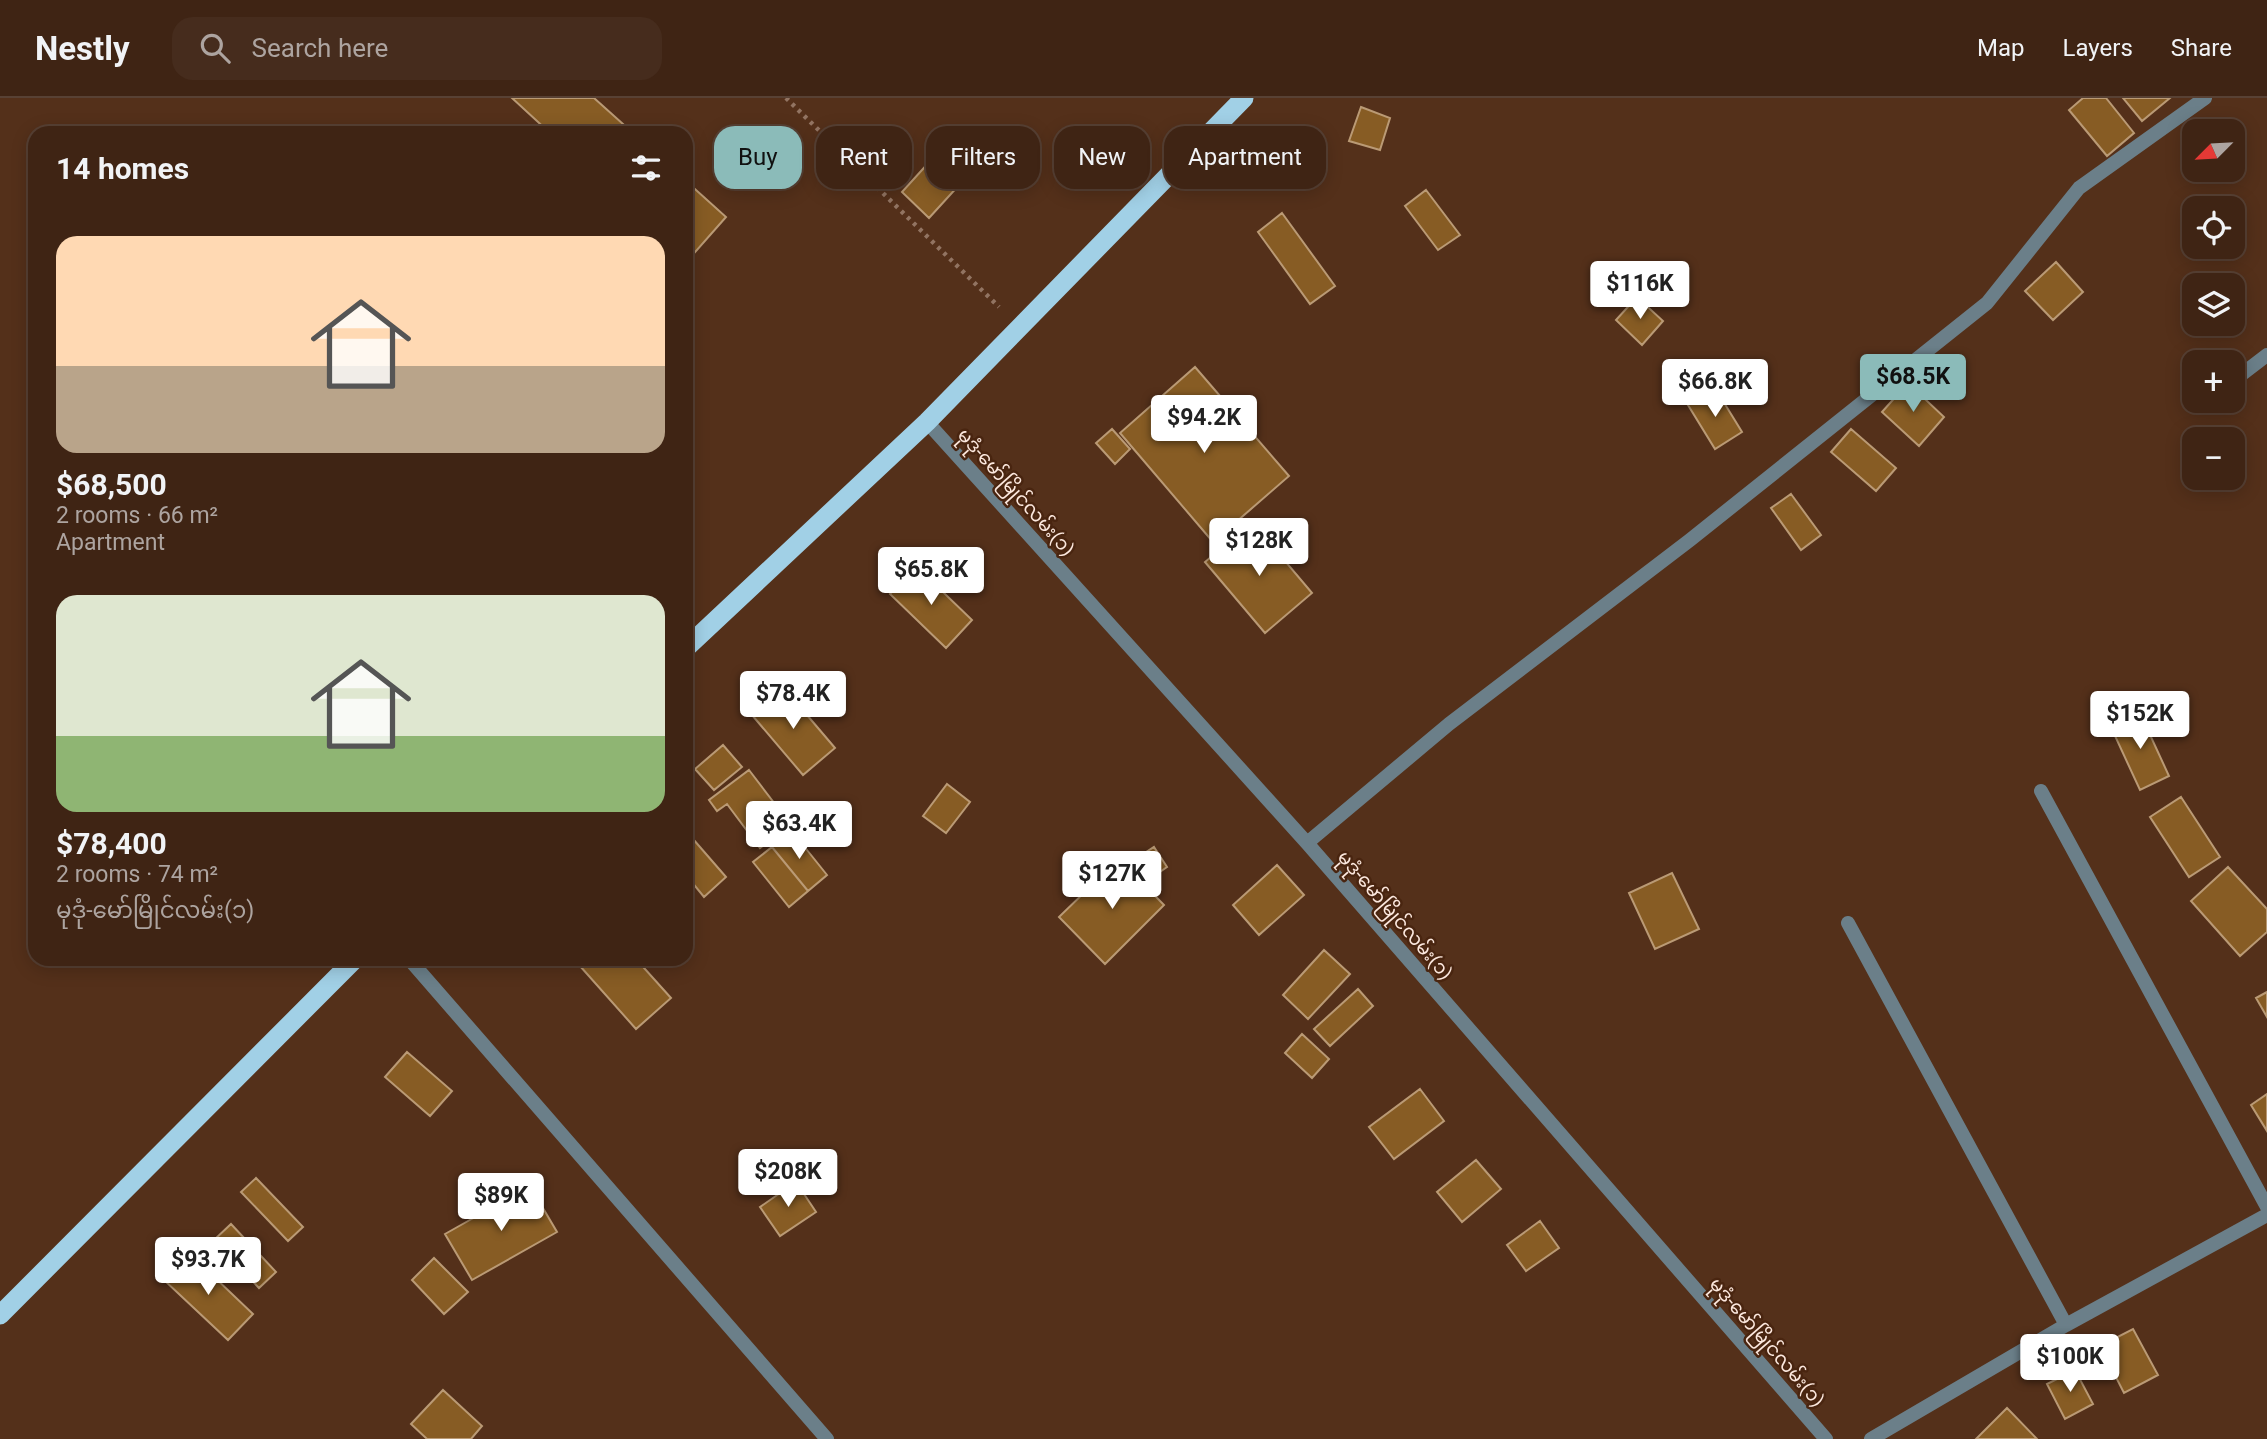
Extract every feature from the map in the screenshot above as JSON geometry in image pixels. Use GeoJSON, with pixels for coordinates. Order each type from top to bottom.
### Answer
{"type":"FeatureCollection","features":[{"type":"Feature","properties":{"kind":"highway"},"geometry":{"type":"LineString","coordinates":[[693,641],[927,422],[1244,98]]}},
{"type":"Feature","properties":{"kind":"highway"},"geometry":{"type":"LineString","coordinates":[[0,1315],[348,966]]}},
{"type":"Feature","properties":{"kind":"street"},"geometry":{"type":"LineString","coordinates":[[1307,843],[1449,724],[1690,540],[1987,303],[2079,188],[2205,98]]}},
{"type":"Feature","properties":{"kind":"street"},"geometry":{"type":"LineString","coordinates":[[2245,372],[2267,355]]}},
{"type":"Feature","properties":{"kind":"street","name":"မုဒုံ-မော်မြိုင်လမ်း(၁)"},"geometry":{"type":"LineString","coordinates":[[927,422],[1307,843],[1826,1439]]}},
{"type":"Feature","properties":{"kind":"street"},"geometry":{"type":"LineString","coordinates":[[2041,791],[2267,1207]]}},
{"type":"Feature","properties":{"kind":"street"},"geometry":{"type":"LineString","coordinates":[[1848,923],[2066,1325]]}},
{"type":"Feature","properties":{"kind":"street"},"geometry":{"type":"LineString","coordinates":[[415,966],[827,1439]]}},
{"type":"Feature","properties":{"kind":"street"},"geometry":{"type":"LineString","coordinates":[[1871,1439],[2066,1325],[2267,1215]]}},
{"type":"Feature","properties":{"kind":"path"},"geometry":{"type":"LineString","coordinates":[[786,98],[1020,327]]}},
{"type":"Feature","properties":{"kind":"building"},"geometry":{"type":"Polygon","coordinates":[[[512,98],[594,98],[625,126],[542,126],[512,98]]]}},
{"type":"Feature","properties":{"kind":"building"},"geometry":{"type":"Polygon","coordinates":[[[2083,98],[2106,98],[2134,133],[2107,156],[2069,110],[2083,98]]]}},
{"type":"Feature","properties":{"kind":"building"},"geometry":{"type":"Polygon","coordinates":[[[2123,98],[2170,98],[2142,121],[2123,98]]]}},
{"type":"Feature","properties":{"kind":"building"},"geometry":{"type":"Polygon","coordinates":[[[1361,107],[1390,118],[1380,150],[1349,141],[1361,107]]]}},
{"type":"Feature","properties":{"kind":"building"},"geometry":{"type":"Polygon","coordinates":[[[926,166],[926,189],[955,189],[929,218],[902,192],[912,189],[912,181],[926,166]]]}},
{"type":"Feature","properties":{"kind":"building"},"geometry":{"type":"Polygon","coordinates":[[[693,187],[726,217],[693,254],[693,187]]]}},
{"type":"Feature","properties":{"kind":"building"},"geometry":{"type":"Polygon","coordinates":[[[1426,190],[1460,235],[1438,250],[1405,206],[1426,190]]]}},
{"type":"Feature","properties":{"kind":"building"},"geometry":{"type":"Polygon","coordinates":[[[1282,213],[1335,286],[1310,304],[1258,232],[1282,213]]]}},
{"type":"Feature","properties":{"kind":"building"},"geometry":{"type":"Polygon","coordinates":[[[2056,262],[2083,292],[2053,320],[2025,291],[2056,262]]]}},
{"type":"Feature","properties":{"kind":"building"},"geometry":{"type":"Polygon","coordinates":[[[1637,297],[1663,321],[1642,345],[1616,320],[1637,297]]]}},
{"type":"Feature","properties":{"kind":"building"},"geometry":{"type":"Polygon","coordinates":[[[1195,367],[1289,476],[1213,542],[1120,433],[1195,367]]]}},
{"type":"Feature","properties":{"kind":"building"},"geometry":{"type":"Polygon","coordinates":[[[1908,383],[1944,417],[1919,446],[1882,412],[1908,383]]]}},
{"type":"Feature","properties":{"kind":"building"},"geometry":{"type":"Polygon","coordinates":[[[1715,388],[1742,432],[1715,449],[1688,405],[1715,388]]]}},
{"type":"Feature","properties":{"kind":"building"},"geometry":{"type":"Polygon","coordinates":[[[1112,429],[1130,449],[1115,464],[1096,443],[1112,429]]]}},
{"type":"Feature","properties":{"kind":"building"},"geometry":{"type":"Polygon","coordinates":[[[1851,429],[1896,468],[1876,491],[1831,452],[1851,429]]]}},
{"type":"Feature","properties":{"kind":"building"},"geometry":{"type":"Polygon","coordinates":[[[1791,494],[1821,535],[1801,550],[1771,508],[1791,494]]]}},
{"type":"Feature","properties":{"kind":"building"},"geometry":{"type":"Polygon","coordinates":[[[1252,522],[1312,593],[1265,633],[1205,562],[1252,522]]]}},
{"type":"Feature","properties":{"kind":"building"},"geometry":{"type":"Polygon","coordinates":[[[916,566],[972,620],[946,648],[890,594],[916,566]]]}},
{"type":"Feature","properties":{"kind":"building"},"geometry":{"type":"Polygon","coordinates":[[[784,688],[835,748],[803,775],[752,715],[784,688]]]}},
{"type":"Feature","properties":{"kind":"building"},"geometry":{"type":"Polygon","coordinates":[[[2139,711],[2169,776],[2140,790],[2110,725],[2139,711]]]}},
{"type":"Feature","properties":{"kind":"building"},"geometry":{"type":"Polygon","coordinates":[[[723,745],[742,767],[714,790],[695,769],[723,745]]]}},
{"type":"Feature","properties":{"kind":"building"},"geometry":{"type":"Polygon","coordinates":[[[749,770],[791,825],[760,848],[727,804],[717,811],[709,800],[749,770]]]}},
{"type":"Feature","properties":{"kind":"building"},"geometry":{"type":"Polygon","coordinates":[[[947,784],[970,802],[946,833],[923,816],[947,784]]]}},
{"type":"Feature","properties":{"kind":"building"},"geometry":{"type":"Polygon","coordinates":[[[2181,797],[2220,857],[2189,877],[2150,817],[2181,797]]]}},
{"type":"Feature","properties":{"kind":"building"},"geometry":{"type":"Polygon","coordinates":[[[791,830],[827,875],[808,891],[772,847],[791,830]]]}},
{"type":"Feature","properties":{"kind":"building"},"geometry":{"type":"Polygon","coordinates":[[[693,839],[726,877],[704,897],[693,884],[693,839]]]}},
{"type":"Feature","properties":{"kind":"building"},"geometry":{"type":"Polygon","coordinates":[[[772,847],[808,891],[789,907],[753,862],[772,847]]]}},
{"type":"Feature","properties":{"kind":"building"},"geometry":{"type":"Polygon","coordinates":[[[1154,847],[1167,867],[1151,878],[1137,858],[1154,847]]]}},
{"type":"Feature","properties":{"kind":"building"},"geometry":{"type":"Polygon","coordinates":[[[1119,859],[1164,905],[1105,964],[1059,917],[1119,859]]]}},
{"type":"Feature","properties":{"kind":"building"},"geometry":{"type":"Polygon","coordinates":[[[1277,865],[1304,895],[1259,935],[1233,905],[1277,865]]]}},
{"type":"Feature","properties":{"kind":"building"},"geometry":{"type":"Polygon","coordinates":[[[2228,867],[2267,909],[2267,932],[2240,956],[2191,901],[2228,867]]]}},
{"type":"Feature","properties":{"kind":"building"},"geometry":{"type":"Polygon","coordinates":[[[1672,873],[1699,929],[1655,949],[1629,893],[1672,873]]]}},
{"type":"Feature","properties":{"kind":"building"},"geometry":{"type":"Polygon","coordinates":[[[1324,950],[1350,974],[1308,1019],[1283,995],[1324,950]]]}},
{"type":"Feature","properties":{"kind":"building"},"geometry":{"type":"Polygon","coordinates":[[[580,966],[642,966],[671,998],[636,1029],[580,966]]]}},
{"type":"Feature","properties":{"kind":"building"},"geometry":{"type":"Polygon","coordinates":[[[1358,989],[1373,1006],[1330,1046],[1314,1029],[1358,989]]]}},
{"type":"Feature","properties":{"kind":"building"},"geometry":{"type":"Polygon","coordinates":[[[2267,992],[2267,1017],[2256,998],[2267,992]]]}},
{"type":"Feature","properties":{"kind":"building"},"geometry":{"type":"Polygon","coordinates":[[[1302,1034],[1329,1059],[1312,1078],[1285,1053],[1302,1034]]]}},
{"type":"Feature","properties":{"kind":"building"},"geometry":{"type":"Polygon","coordinates":[[[407,1052],[452,1091],[430,1116],[385,1077],[407,1052]]]}},
{"type":"Feature","properties":{"kind":"building"},"geometry":{"type":"Polygon","coordinates":[[[1420,1089],[1444,1121],[1394,1159],[1369,1127],[1420,1089]]]}},
{"type":"Feature","properties":{"kind":"building"},"geometry":{"type":"Polygon","coordinates":[[[2267,1094],[2267,1131],[2251,1105],[2267,1094]]]}},
{"type":"Feature","properties":{"kind":"building"},"geometry":{"type":"Polygon","coordinates":[[[1476,1160],[1501,1189],[1462,1222],[1437,1192],[1476,1160]]]}},
{"type":"Feature","properties":{"kind":"building"},"geometry":{"type":"Polygon","coordinates":[[[256,1178],[303,1227],[288,1241],[241,1192],[256,1178]]]}},
{"type":"Feature","properties":{"kind":"building"},"geometry":{"type":"Polygon","coordinates":[[[796,1182],[816,1212],[780,1236],[760,1207],[796,1182]]]}},
{"type":"Feature","properties":{"kind":"building"},"geometry":{"type":"Polygon","coordinates":[[[530,1186],[557,1232],[472,1280],[445,1234],[530,1186]]]}},
{"type":"Feature","properties":{"kind":"building"},"geometry":{"type":"Polygon","coordinates":[[[1540,1221],[1559,1248],[1526,1271],[1507,1245],[1540,1221]]]}},
{"type":"Feature","properties":{"kind":"building"},"geometry":{"type":"Polygon","coordinates":[[[231,1224],[276,1272],[259,1288],[214,1240],[231,1224]]]}},
{"type":"Feature","properties":{"kind":"building"},"geometry":{"type":"Polygon","coordinates":[[[189,1253],[253,1314],[228,1340],[164,1280],[189,1253]]]}},
{"type":"Feature","properties":{"kind":"building"},"geometry":{"type":"Polygon","coordinates":[[[434,1258],[468,1292],[444,1314],[412,1280],[434,1258]]]}},
{"type":"Feature","properties":{"kind":"building"},"geometry":{"type":"Polygon","coordinates":[[[2133,1329],[2158,1375],[2124,1393],[2100,1346],[2133,1329]]]}},
{"type":"Feature","properties":{"kind":"building"},"geometry":{"type":"Polygon","coordinates":[[[2075,1370],[2093,1404],[2065,1419],[2047,1384],[2075,1370]]]}},
{"type":"Feature","properties":{"kind":"building"},"geometry":{"type":"Polygon","coordinates":[[[443,1390],[482,1426],[471,1439],[427,1439],[411,1424],[443,1390]]]}},
{"type":"Feature","properties":{"kind":"building"},"geometry":{"type":"Polygon","coordinates":[[[2007,1408],[2037,1439],[1976,1439],[2007,1408]]]}}]}
